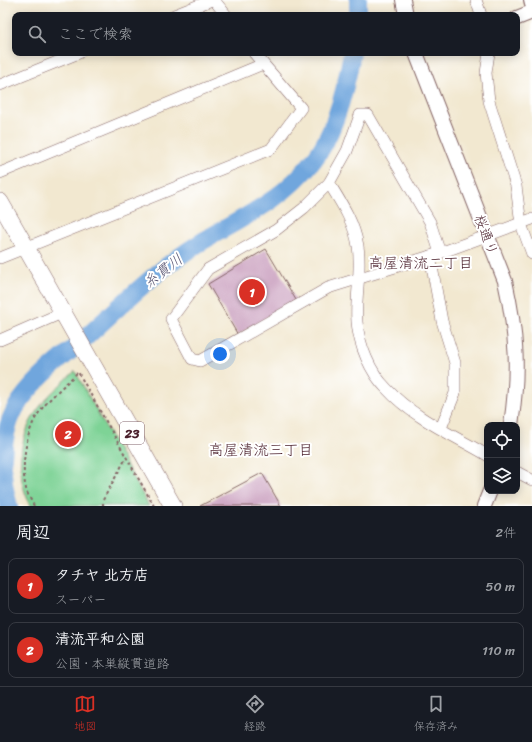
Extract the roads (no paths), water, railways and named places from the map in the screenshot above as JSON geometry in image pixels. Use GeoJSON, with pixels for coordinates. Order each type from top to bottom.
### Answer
{"type":"FeatureCollection","features":[{"type":"Feature","properties":{"kind":"main road","name":"23"},"geometry":{"type":"LineString","coordinates":[[0,202],[22,249],[62,318],[162,506]]}},
{"type":"Feature","properties":{"kind":"main road","name":"23"},"geometry":{"type":"LineString","coordinates":[[0,220],[22,249]]}},
{"type":"Feature","properties":{"kind":"main road","name":"23"},"geometry":{"type":"LineString","coordinates":[[86,363],[173,506]]}},
{"type":"Feature","properties":{"kind":"street"},"geometry":{"type":"LineString","coordinates":[[182,12],[213,0],[223,12]]}},
{"type":"Feature","properties":{"kind":"street"},"geometry":{"type":"LineString","coordinates":[[402,0],[405,12]]}},
{"type":"Feature","properties":{"kind":"street"},"geometry":{"type":"LineString","coordinates":[[476,0],[480,12]]}},
{"type":"Feature","properties":{"kind":"street"},"geometry":{"type":"LineString","coordinates":[[530,0],[532,4]]}},
{"type":"Feature","properties":{"kind":"street"},"geometry":{"type":"LineString","coordinates":[[520,17],[532,12]]}},
{"type":"Feature","properties":{"kind":"street"},"geometry":{"type":"LineString","coordinates":[[0,85],[72,56]]}},
{"type":"Feature","properties":{"kind":"street"},"geometry":{"type":"LineString","coordinates":[[0,258],[271,149],[301,108],[256,56]]}},
{"type":"Feature","properties":{"kind":"street","name":"桜通り"},"geometry":{"type":"LineString","coordinates":[[419,56],[504,281],[513,318],[517,354],[516,392],[511,422]]}},
{"type":"Feature","properties":{"kind":"street"},"geometry":{"type":"LineString","coordinates":[[489,56],[486,73],[489,101],[516,186],[521,224],[532,254]]}},
{"type":"Feature","properties":{"kind":"street"},"geometry":{"type":"LineString","coordinates":[[0,173],[263,64]]}},
{"type":"Feature","properties":{"kind":"street"},"geometry":{"type":"LineString","coordinates":[[441,428],[455,392],[455,363],[442,321],[435,255],[430,222],[368,115],[360,115],[346,151],[329,183],[304,208],[276,230],[208,269],[171,319],[192,359],[200,361],[328,288],[435,255],[532,219]]}},
{"type":"Feature","properties":{"kind":"street"},"geometry":{"type":"LineString","coordinates":[[329,183],[347,212],[354,230],[358,248],[359,279],[357,323],[364,350],[373,371],[385,388],[405,407],[484,453]]}},
{"type":"Feature","properties":{"kind":"street"},"geometry":{"type":"LineString","coordinates":[[0,340],[62,318]]}},
{"type":"Feature","properties":{"kind":"street"},"geometry":{"type":"LineString","coordinates":[[520,474],[532,480]]}},
{"type":"Feature","properties":{"kind":"street"},"geometry":{"type":"LineString","coordinates":[[484,506],[489,494]]}},
{"type":"Feature","properties":{"kind":"waterway","name":"糸貫川"},"geometry":{"type":"LineString","coordinates":[[358,0],[358,12]]}},
{"type":"Feature","properties":{"kind":"waterway","name":"糸貫川"},"geometry":{"type":"LineString","coordinates":[[9,506],[4,483],[4,444],[10,420],[21,399],[45,373],[137,290],[198,244],[260,208],[288,188],[301,175],[313,161],[328,138],[343,95],[351,56]]}},
{"type":"Feature","properties":{"kind":"place","name":"タチヤ 北方店"},"geometry":{"type":"Point","coordinates":[252,292]}},
{"type":"Feature","properties":{"kind":"place","name":"清流平和公園"},"geometry":{"type":"Point","coordinates":[68,434]}},
{"type":"Feature","properties":{"kind":"district","name":"高屋清流二丁目"},"geometry":{"type":"Point","coordinates":[421,263]}},
{"type":"Feature","properties":{"kind":"district","name":"高屋清流三丁目"},"geometry":{"type":"Point","coordinates":[261,450]}}]}
